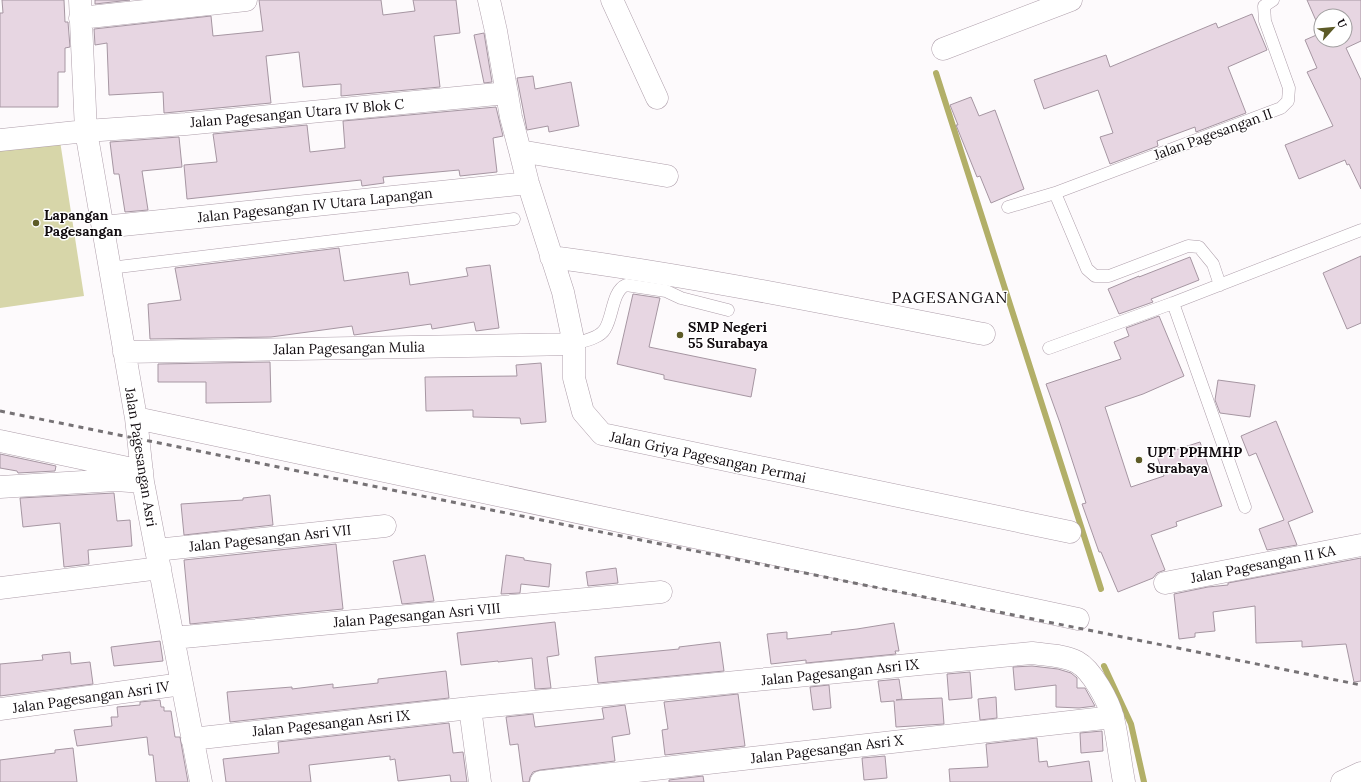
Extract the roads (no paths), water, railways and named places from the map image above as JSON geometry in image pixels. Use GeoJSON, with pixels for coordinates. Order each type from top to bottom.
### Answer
{"type":"FeatureCollection","features":[{"type":"Feature","properties":{"kind":"street"},"geometry":{"type":"LineString","coordinates":[[80,9],[246,0]]}},
{"type":"Feature","properties":{"kind":"street","name":"Jalan Griya Pagesangan Permai"},"geometry":{"type":"LineString","coordinates":[[489,0],[511,117],[528,183],[563,292],[574,344],[574,378],[584,412],[602,434],[1070,532]]}},
{"type":"Feature","properties":{"kind":"street"},"geometry":{"type":"LineString","coordinates":[[612,0],[657,98]]}},
{"type":"Feature","properties":{"kind":"street"},"geometry":{"type":"LineString","coordinates":[[943,49],[1071,0]]}},
{"type":"Feature","properties":{"kind":"street","name":"Jalan Pagesangan Asri"},"geometry":{"type":"LineString","coordinates":[[80,9],[86,131],[136,418],[142,476],[201,782]]}},
{"type":"Feature","properties":{"kind":"street","name":"Jalan Pagesangan Utara IV Blok C"},"geometry":{"type":"LineString","coordinates":[[0,140],[507,93]]}},
{"type":"Feature","properties":{"kind":"street"},"geometry":{"type":"LineString","coordinates":[[520,151],[667,176]]}},
{"type":"Feature","properties":{"kind":"street","name":"Jalan Pagesangan IV Utara Lapangan"},"geometry":{"type":"LineString","coordinates":[[103,227],[528,183]]}},
{"type":"Feature","properties":{"kind":"street"},"geometry":{"type":"LineString","coordinates":[[551,257],[630,267],[984,334]]}},
{"type":"Feature","properties":{"kind":"street","name":"Jalan Pagesangan Mulia"},"geometry":{"type":"LineString","coordinates":[[124,352],[574,344]]}},
{"type":"Feature","properties":{"kind":"street"},"geometry":{"type":"LineString","coordinates":[[136,418],[1078,620]]}},
{"type":"Feature","properties":{"kind":"street"},"geometry":{"type":"LineString","coordinates":[[0,441],[142,476]]}},
{"type":"Feature","properties":{"kind":"street"},"geometry":{"type":"LineString","coordinates":[[0,487],[116,480],[142,476]]}},
{"type":"Feature","properties":{"kind":"street","name":"Jalan Pagesangan Asri VII"},"geometry":{"type":"LineString","coordinates":[[0,588],[158,559],[385,526]]}},
{"type":"Feature","properties":{"kind":"street","name":"Jalan Pagesangan II KA"},"geometry":{"type":"LineString","coordinates":[[1164,583],[1361,545]]}},
{"type":"Feature","properties":{"kind":"street","name":"Jalan Pagesangan Asri VIII"},"geometry":{"type":"LineString","coordinates":[[173,638],[661,592]]}},
{"type":"Feature","properties":{"kind":"street","name":"Jalan Pagesangan Asri IX"},"geometry":{"type":"LineString","coordinates":[[192,739],[470,708],[1032,653],[1068,658],[1081,664],[1097,683],[1113,717],[1124,782]]}},
{"type":"Feature","properties":{"kind":"street","name":"Jalan Pagesangan Asri IV"},"geometry":{"type":"LineString","coordinates":[[0,709],[182,684]]}},
{"type":"Feature","properties":{"kind":"street"},"geometry":{"type":"LineString","coordinates":[[470,708],[480,782]]}},
{"type":"Feature","properties":{"kind":"street","name":"Jalan Pagesangan Asri X"},"geometry":{"type":"LineString","coordinates":[[541,782],[1113,717]]}},
{"type":"Feature","properties":{"kind":"street"},"geometry":{"type":"LineString","coordinates":[[1342,782],[1361,773]]}},
{"type":"Feature","properties":{"kind":"lane","name":"Jalan Pagesangan II"},"geometry":{"type":"LineString","coordinates":[[1008,208],[1055,193],[1281,108],[1288,101],[1289,88],[1264,21],[1264,6],[1273,0]]}},
{"type":"Feature","properties":{"kind":"lane"},"geometry":{"type":"LineString","coordinates":[[1055,193],[1087,269],[1095,276],[1109,276],[1188,246],[1199,247],[1213,264],[1220,285]]}},
{"type":"Feature","properties":{"kind":"lane"},"geometry":{"type":"LineString","coordinates":[[110,268],[514,219]]}},
{"type":"Feature","properties":{"kind":"lane"},"geometry":{"type":"LineString","coordinates":[[1049,348],[1173,303],[1361,230]]}},
{"type":"Feature","properties":{"kind":"lane"},"geometry":{"type":"LineString","coordinates":[[574,344],[594,337],[605,330],[618,293],[621,287],[626,285],[666,291],[681,298],[728,310]]}},
{"type":"Feature","properties":{"kind":"lane"},"geometry":{"type":"LineString","coordinates":[[1173,303],[1245,507]]}},
{"type":"Feature","properties":{"kind":"waterway"},"geometry":{"type":"LineString","coordinates":[[936,73],[1101,589]]}},
{"type":"Feature","properties":{"kind":"waterway"},"geometry":{"type":"LineString","coordinates":[[1104,666],[1131,724],[1144,782]]}},
{"type":"Feature","properties":{"kind":"railway"},"geometry":{"type":"LineString","coordinates":[[0,411],[1361,685]]}},
{"type":"Feature","properties":{"kind":"place","name":"Lapangan Pagesangan"},"geometry":{"type":"Point","coordinates":[36,223]}},
{"type":"Feature","properties":{"kind":"place","name":"SMP Negeri 55 Surabaya"},"geometry":{"type":"Point","coordinates":[680,335]}},
{"type":"Feature","properties":{"kind":"place","name":"UPT PPHMHP Surabaya"},"geometry":{"type":"Point","coordinates":[1139,460]}},
{"type":"Feature","properties":{"kind":"district","name":"PAGESANGAN"},"geometry":{"type":"Point","coordinates":[950,297]}}]}
